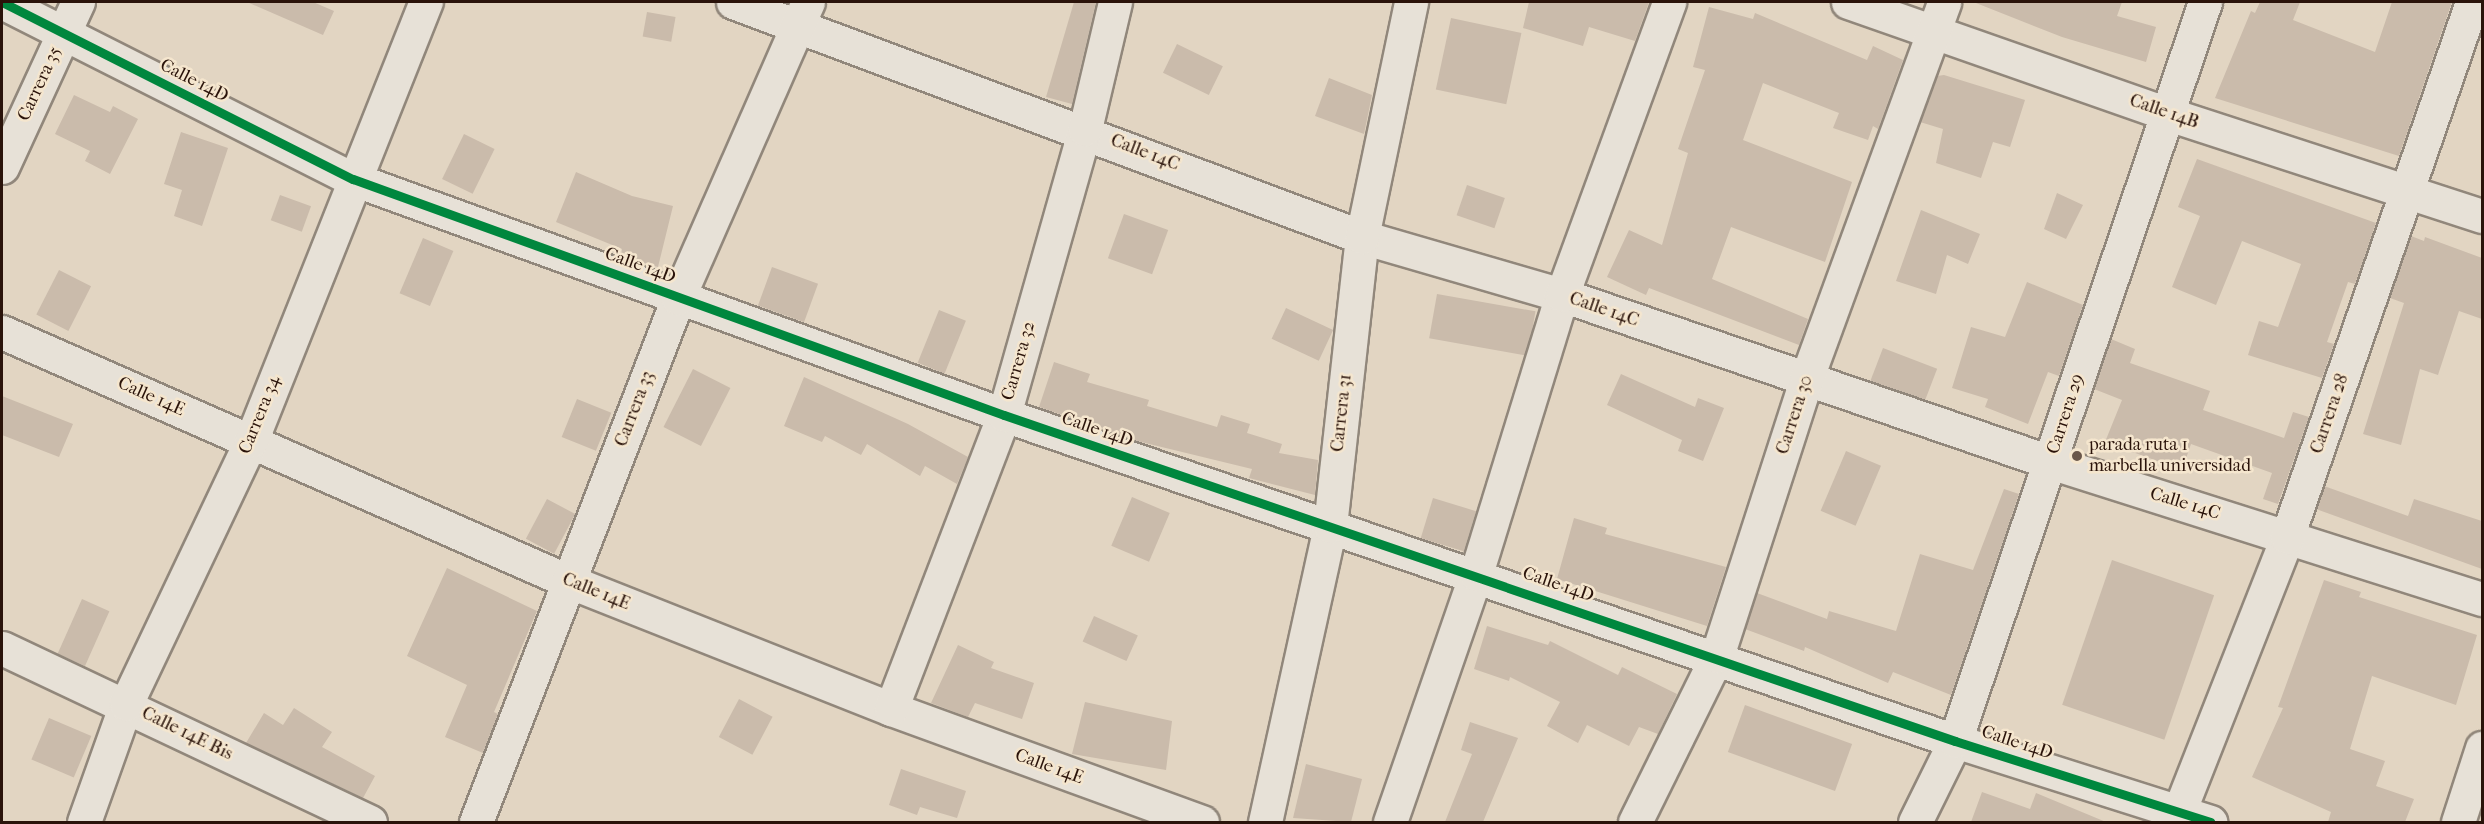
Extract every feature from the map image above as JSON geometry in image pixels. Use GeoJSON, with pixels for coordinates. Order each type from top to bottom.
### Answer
{"type":"FeatureCollection","features":[{"type":"Feature","properties":{"kind":"street","name":"Calle 14D"},"geometry":{"type":"LineString","coordinates":[[2,2],[353,179],[1004,415],[1717,656],[1954,741],[2188,819]]}},
{"type":"Feature","properties":{"kind":"street","name":"Carrera 35"},"geometry":{"type":"LineString","coordinates":[[2,167],[78,2]]}},
{"type":"Feature","properties":{"kind":"street","name":"Carrera 34"},"geometry":{"type":"LineString","coordinates":[[84,822],[126,704],[251,441],[353,179],[426,2]]}},
{"type":"Feature","properties":{"kind":"street","name":"Calle 14C"},"geometry":{"type":"LineString","coordinates":[[733,2],[803,15],[1085,129],[1362,237],[1562,295],[2050,462],[2482,599]]}},
{"type":"Feature","properties":{"kind":"street","name":"Carrera 32"},"geometry":{"type":"LineString","coordinates":[[891,709],[1004,415],[1085,129],[1115,2]]}},
{"type":"Feature","properties":{"kind":"street","name":"Carrera 31"},"geometry":{"type":"LineString","coordinates":[[1265,822],[1330,526],[1362,237],[1411,2]]}},
{"type":"Feature","properties":{"kind":"street"},"geometry":{"type":"LineString","coordinates":[[1390,822],[1476,574],[1562,295],[1669,2]]}},
{"type":"Feature","properties":{"kind":"street","name":"Calle 14B"},"geometry":{"type":"LineString","coordinates":[[1848,2],[1938,16],[2165,113],[2482,216]]}},
{"type":"Feature","properties":{"kind":"street","name":"Carrera 29"},"geometry":{"type":"LineString","coordinates":[[1915,822],[1954,741],[2050,462],[2165,113],[2205,2]]}},
{"type":"Feature","properties":{"kind":"street","name":"Carrera 28"},"geometry":{"type":"LineString","coordinates":[[2188,819],[2409,191],[2472,2]]}},
{"type":"Feature","properties":{"kind":"street","name":"Carrera 33"},"geometry":{"type":"LineString","coordinates":[[476,822],[678,298],[803,15]]}},
{"type":"Feature","properties":{"kind":"street","name":"Carrera 30"},"geometry":{"type":"LineString","coordinates":[[1635,822],[1717,656],[1806,380],[1938,16]]}},
{"type":"Feature","properties":{"kind":"street","name":"Calle 14E"},"geometry":{"type":"LineString","coordinates":[[2,332],[568,581],[891,709],[1202,822]]}},
{"type":"Feature","properties":{"kind":"street","name":"Calle 14E Bis"},"geometry":{"type":"LineString","coordinates":[[2,648],[126,704],[370,822]]}},
{"type":"Feature","properties":{"kind":"street"},"geometry":{"type":"LineString","coordinates":[[2458,822],[2482,748]]}},
{"type":"Feature","properties":{"kind":"building"},"geometry":{"type":"Polygon","coordinates":[[[247,2],[313,2],[334,11],[323,35],[247,2]]]}},
{"type":"Feature","properties":{"kind":"building"},"geometry":{"type":"Polygon","coordinates":[[[1074,2],[1096,2],[1072,104],[1046,97],[1074,2]]]}},
{"type":"Feature","properties":{"kind":"building"},"geometry":{"type":"Polygon","coordinates":[[[1529,2],[1649,2],[1635,41],[1589,27],[1583,46],[1523,28],[1529,2]]]}},
{"type":"Feature","properties":{"kind":"building"},"geometry":{"type":"Polygon","coordinates":[[[2122,2],[2117,16],[2156,27],[2146,62],[2062,37],[1976,3],[2122,2]]]}},
{"type":"Feature","properties":{"kind":"building"},"geometry":{"type":"Polygon","coordinates":[[[2260,2],[2300,2],[2293,20],[2375,52],[2392,2],[2452,2],[2399,156],[2215,98],[2251,11],[2255,13],[2260,2]]]}},
{"type":"Feature","properties":{"kind":"building"},"geometry":{"type":"Polygon","coordinates":[[[1709,7],[1753,19],[1755,13],[1867,60],[1873,46],[1903,60],[1878,129],[1873,126],[1868,140],[1833,128],[1839,113],[1763,83],[1743,140],[1852,182],[1825,262],[1731,227],[1712,279],[1808,319],[1799,345],[1649,288],[1646,295],[1607,277],[1629,230],[1662,245],[1688,153],[1678,149],[1705,70],[1693,67],[1709,7]]]}},
{"type":"Feature","properties":{"kind":"building"},"geometry":{"type":"Polygon","coordinates":[[[647,12],[676,17],[671,42],[643,37],[647,12]]]}},
{"type":"Feature","properties":{"kind":"building"},"geometry":{"type":"Polygon","coordinates":[[[1451,18],[1521,33],[1506,104],[1436,89],[1451,18]]]}},
{"type":"Feature","properties":{"kind":"building"},"geometry":{"type":"Polygon","coordinates":[[[1177,44],[1223,66],[1209,95],[1163,73],[1177,44]]]}},
{"type":"Feature","properties":{"kind":"building"},"geometry":{"type":"Polygon","coordinates":[[[1944,75],[2025,100],[2010,147],[1993,142],[1981,178],[1936,163],[1943,129],[1920,122],[1937,76],[1944,75]]]}},
{"type":"Feature","properties":{"kind":"building"},"geometry":{"type":"Polygon","coordinates":[[[1329,78],[1372,95],[1364,134],[1315,116],[1329,78]]]}},
{"type":"Feature","properties":{"kind":"building"},"geometry":{"type":"Polygon","coordinates":[[[74,95],[110,112],[113,106],[138,119],[110,174],[85,161],[90,151],[55,134],[74,95]]]}},
{"type":"Feature","properties":{"kind":"building"},"geometry":{"type":"Polygon","coordinates":[[[181,132],[228,148],[202,226],[174,216],[182,190],[164,184],[181,132]]]}},
{"type":"Feature","properties":{"kind":"building"},"geometry":{"type":"Polygon","coordinates":[[[464,134],[495,149],[473,194],[442,179],[464,134]]]}},
{"type":"Feature","properties":{"kind":"building"},"geometry":{"type":"Polygon","coordinates":[[[2197,159],[2376,223],[2355,284],[2348,282],[2327,342],[2334,344],[2322,378],[2248,355],[2259,321],[2278,327],[2301,264],[2242,241],[2216,305],[2172,287],[2200,216],[2178,207],[2197,159]]]}},
{"type":"Feature","properties":{"kind":"building"},"geometry":{"type":"Polygon","coordinates":[[[576,172],[632,196],[673,206],[658,267],[621,256],[622,249],[556,222],[576,172]]]}},
{"type":"Feature","properties":{"kind":"building"},"geometry":{"type":"Polygon","coordinates":[[[1467,185],[1505,198],[1494,228],[1457,215],[1467,185]]]}},
{"type":"Feature","properties":{"kind":"building"},"geometry":{"type":"Polygon","coordinates":[[[2057,193],[2083,205],[2066,239],[2044,229],[2057,193]]]}},
{"type":"Feature","properties":{"kind":"building"},"geometry":{"type":"Polygon","coordinates":[[[280,195],[311,206],[302,232],[271,220],[280,195]]]}},
{"type":"Feature","properties":{"kind":"building"},"geometry":{"type":"Polygon","coordinates":[[[1921,210],[1980,234],[1968,264],[1947,255],[1936,294],[1896,281],[1921,210]]]}},
{"type":"Feature","properties":{"kind":"building"},"geometry":{"type":"Polygon","coordinates":[[[1124,214],[1168,230],[1152,274],[1108,258],[1124,214]]]}},
{"type":"Feature","properties":{"kind":"building"},"geometry":{"type":"Polygon","coordinates":[[[2411,236],[2424,241],[2425,237],[2482,258],[2482,319],[2459,311],[2438,375],[2420,369],[2401,445],[2363,434],[2404,303],[2390,298],[2411,236]]]}},
{"type":"Feature","properties":{"kind":"building"},"geometry":{"type":"Polygon","coordinates":[[[423,238],[453,251],[430,306],[400,293],[423,238]]]}},
{"type":"Feature","properties":{"kind":"building"},"geometry":{"type":"Polygon","coordinates":[[[772,267],[818,284],[804,322],[758,306],[772,267]]]}},
{"type":"Feature","properties":{"kind":"building"},"geometry":{"type":"Polygon","coordinates":[[[59,270],[91,286],[68,331],[36,315],[59,270]]]}},
{"type":"Feature","properties":{"kind":"building"},"geometry":{"type":"Polygon","coordinates":[[[2027,282],[2083,305],[2059,376],[2048,372],[2028,424],[1985,407],[1988,399],[1952,388],[1971,327],[2005,337],[2027,282]]]}},
{"type":"Feature","properties":{"kind":"building"},"geometry":{"type":"Polygon","coordinates":[[[1437,294],[1535,311],[1528,356],[1429,338],[1437,294]]]}},
{"type":"Feature","properties":{"kind":"building"},"geometry":{"type":"Polygon","coordinates":[[[1286,308],[1333,330],[1319,361],[1272,339],[1286,308]]]}},
{"type":"Feature","properties":{"kind":"building"},"geometry":{"type":"Polygon","coordinates":[[[939,310],[966,321],[945,374],[918,363],[939,310]]]}},
{"type":"Feature","properties":{"kind":"building"},"geometry":{"type":"Polygon","coordinates":[[[2111,339],[2135,349],[2130,363],[2210,391],[2203,410],[2284,438],[2293,412],[2309,417],[2278,504],[2263,499],[2272,473],[2191,444],[2182,470],[2105,442],[2122,400],[2094,389],[2111,339]]]}},
{"type":"Feature","properties":{"kind":"building"},"geometry":{"type":"Polygon","coordinates":[[[1883,348],[1937,369],[1925,401],[1870,381],[1883,348]]]}},
{"type":"Feature","properties":{"kind":"building"},"geometry":{"type":"Polygon","coordinates":[[[1054,362],[1090,374],[1087,382],[1149,400],[1147,406],[1217,427],[1221,415],[1250,424],[1247,433],[1282,444],[1279,453],[1318,460],[1315,495],[1249,478],[1252,469],[1137,441],[1039,407],[1054,362]]]}},
{"type":"Feature","properties":{"kind":"building"},"geometry":{"type":"Polygon","coordinates":[[[693,369],[730,388],[701,446],[663,427],[693,369]]]}},
{"type":"Feature","properties":{"kind":"building"},"geometry":{"type":"Polygon","coordinates":[[[1621,374],[1695,407],[1698,398],[1724,408],[1703,461],[1678,451],[1682,440],[1607,405],[1621,374]]]}},
{"type":"Feature","properties":{"kind":"building"},"geometry":{"type":"Polygon","coordinates":[[[804,377],[908,424],[968,457],[957,484],[925,466],[920,476],[867,444],[861,455],[825,436],[822,442],[784,426],[804,377]]]}},
{"type":"Feature","properties":{"kind":"building"},"geometry":{"type":"Polygon","coordinates":[[[2,396],[73,424],[59,457],[2,435],[2,396]]]}},
{"type":"Feature","properties":{"kind":"building"},"geometry":{"type":"Polygon","coordinates":[[[577,399],[611,413],[596,451],[562,437],[577,399]]]}},
{"type":"Feature","properties":{"kind":"building"},"geometry":{"type":"Polygon","coordinates":[[[1846,451],[1881,466],[1856,526],[1821,511],[1846,451]]]}},
{"type":"Feature","properties":{"kind":"building"},"geometry":{"type":"Polygon","coordinates":[[[2324,486],[2408,516],[2414,499],[2482,521],[2482,569],[2316,509],[2324,486]]]}},
{"type":"Feature","properties":{"kind":"building"},"geometry":{"type":"Polygon","coordinates":[[[2004,489],[2019,494],[1951,695],[1893,672],[1888,683],[1805,647],[1804,651],[1745,629],[1757,593],[1827,619],[1829,611],[1896,631],[1920,554],[1973,570],[2004,489]]]}},
{"type":"Feature","properties":{"kind":"building"},"geometry":{"type":"Polygon","coordinates":[[[1132,497],[1170,513],[1149,562],[1111,546],[1132,497]]]}},
{"type":"Feature","properties":{"kind":"building"},"geometry":{"type":"Polygon","coordinates":[[[1433,498],[1476,511],[1464,551],[1421,538],[1433,498]]]}},
{"type":"Feature","properties":{"kind":"building"},"geometry":{"type":"Polygon","coordinates":[[[547,499],[575,514],[554,554],[526,539],[547,499]]]}},
{"type":"Feature","properties":{"kind":"building"},"geometry":{"type":"Polygon","coordinates":[[[1574,518],[1607,528],[1605,534],[1726,567],[1707,626],[1557,579],[1574,518]]]}},
{"type":"Feature","properties":{"kind":"building"},"geometry":{"type":"Polygon","coordinates":[[[2112,560],[2214,595],[2164,740],[2062,705],[2112,560]]]}},
{"type":"Feature","properties":{"kind":"building"},"geometry":{"type":"Polygon","coordinates":[[[447,568],[537,611],[494,712],[498,714],[483,753],[445,737],[467,685],[407,656],[447,568]]]}},
{"type":"Feature","properties":{"kind":"building"},"geometry":{"type":"Polygon","coordinates":[[[2324,580],[2361,592],[2359,597],[2477,635],[2456,705],[2372,676],[2350,749],[2385,761],[2376,786],[2414,799],[2405,822],[2328,822],[2331,812],[2252,777],[2283,708],[2278,707],[2324,580]]]}},
{"type":"Feature","properties":{"kind":"building"},"geometry":{"type":"Polygon","coordinates":[[[82,599],[109,611],[85,666],[58,654],[82,599]]]}},
{"type":"Feature","properties":{"kind":"building"},"geometry":{"type":"Polygon","coordinates":[[[1094,616],[1138,636],[1126,661],[1083,642],[1094,616]]]}},
{"type":"Feature","properties":{"kind":"building"},"geometry":{"type":"Polygon","coordinates":[[[1487,626],[1548,645],[1550,641],[1618,675],[1622,667],[1677,694],[1658,734],[1639,727],[1629,746],[1587,725],[1578,743],[1547,726],[1560,702],[1510,677],[1509,681],[1474,669],[1487,626]]]}},
{"type":"Feature","properties":{"kind":"building"},"geometry":{"type":"Polygon","coordinates":[[[958,645],[994,662],[991,668],[1034,683],[1022,719],[975,703],[968,717],[931,703],[958,645]]]}},
{"type":"Feature","properties":{"kind":"building"},"geometry":{"type":"Polygon","coordinates":[[[739,699],[773,717],[752,755],[719,737],[739,699]]]}},
{"type":"Feature","properties":{"kind":"building"},"geometry":{"type":"Polygon","coordinates":[[[1085,702],[1172,721],[1166,770],[1072,754],[1085,702]]]}},
{"type":"Feature","properties":{"kind":"building"},"geometry":{"type":"Polygon","coordinates":[[[1745,705],[1852,744],[1835,791],[1728,752],[1745,705]]]}},
{"type":"Feature","properties":{"kind":"building"},"geometry":{"type":"Polygon","coordinates":[[[294,708],[332,732],[322,747],[375,776],[363,798],[246,743],[264,713],[283,725],[294,708]]]}},
{"type":"Feature","properties":{"kind":"building"},"geometry":{"type":"Polygon","coordinates":[[[49,718],[91,736],[74,777],[31,759],[49,718]]]}},
{"type":"Feature","properties":{"kind":"building"},"geometry":{"type":"Polygon","coordinates":[[[1470,722],[1518,738],[1483,822],[1445,822],[1472,754],[1461,750],[1470,722]]]}},
{"type":"Feature","properties":{"kind":"building"},"geometry":{"type":"Polygon","coordinates":[[[1306,764],[1362,779],[1351,822],[1293,818],[1306,764]]]}},
{"type":"Feature","properties":{"kind":"building"},"geometry":{"type":"Polygon","coordinates":[[[901,769],[966,791],[957,818],[920,807],[917,815],[889,805],[901,769]]]}},
{"type":"Feature","properties":{"kind":"building"},"geometry":{"type":"Polygon","coordinates":[[[1982,792],[2030,809],[2036,793],[2106,822],[1971,822],[1982,792]]]}},
{"type":"Feature","properties":{"kind":"cycle path"},"geometry":{"type":"LineString","coordinates":[[2,2],[353,179],[1004,415],[1955,741],[2210,822]]}},
{"type":"Feature","properties":{"kind":"place","name":"parada ruta 1 marbella universidad"},"geometry":{"type":"Point","coordinates":[2077,456]}}]}
